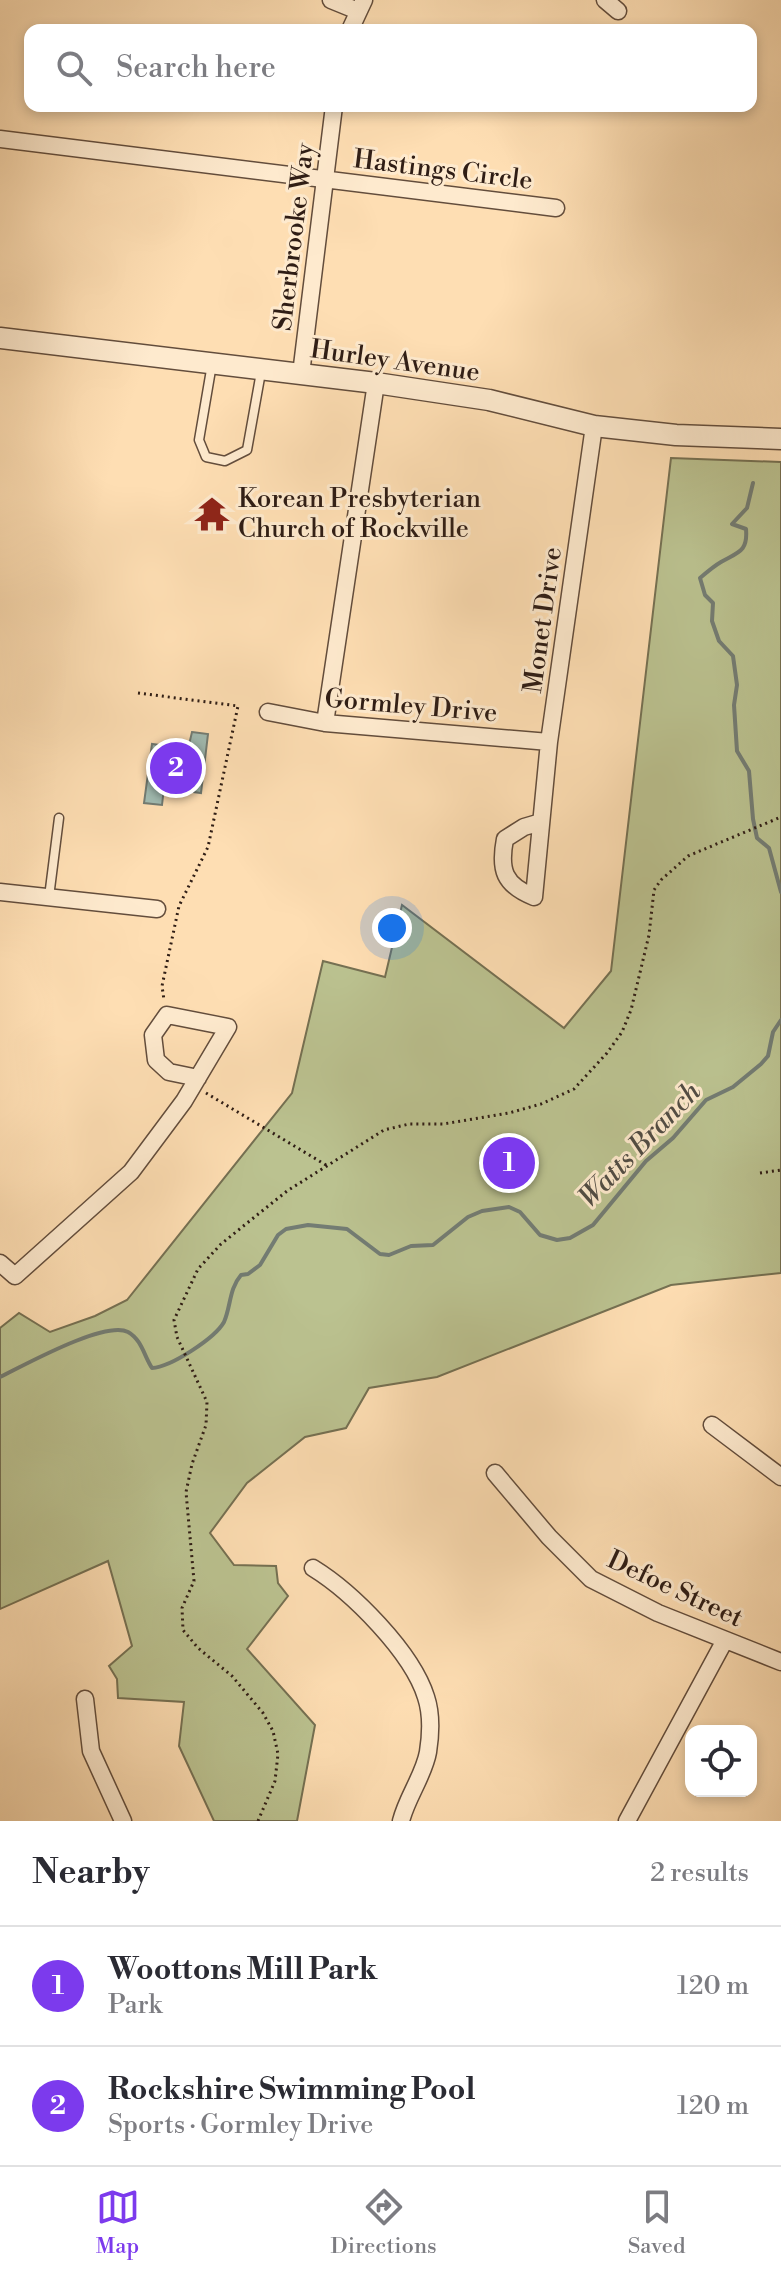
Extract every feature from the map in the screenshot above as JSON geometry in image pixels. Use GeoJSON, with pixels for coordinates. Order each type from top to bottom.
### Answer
{"type":"FeatureCollection","features":[{"type":"Feature","properties":{"kind":"street"},"geometry":{"type":"LineString","coordinates":[[331,0],[361,6]]}},
{"type":"Feature","properties":{"kind":"street","name":"Sherbrooke Way"},"geometry":{"type":"LineString","coordinates":[[301,374],[333,112]]}},
{"type":"Feature","properties":{"kind":"street","name":"Hastings Circle"},"geometry":{"type":"LineString","coordinates":[[0,139],[556,208]]}},
{"type":"Feature","properties":{"kind":"street","name":"Hurley Avenue"},"geometry":{"type":"LineString","coordinates":[[0,338],[376,383],[489,400],[594,426],[676,435],[781,439]]}},
{"type":"Feature","properties":{"kind":"street"},"geometry":{"type":"LineString","coordinates":[[325,723],[376,383]]}},
{"type":"Feature","properties":{"kind":"street","name":"Monet Drive"},"geometry":{"type":"LineString","coordinates":[[541,822],[549,742],[594,426]]}},
{"type":"Feature","properties":{"kind":"street","name":"Gormley Drive"},"geometry":{"type":"LineString","coordinates":[[268,712],[325,723],[549,742]]}},
{"type":"Feature","properties":{"kind":"street"},"geometry":{"type":"LineString","coordinates":[[0,892],[157,909]]}},
{"type":"Feature","properties":{"kind":"street"},"geometry":{"type":"LineString","coordinates":[[0,1263],[15,1276],[131,1172],[196,1082],[228,1027],[167,1015],[153,1035],[156,1060],[169,1072],[196,1082]]}},
{"type":"Feature","properties":{"kind":"street"},"geometry":{"type":"LineString","coordinates":[[712,1425],[781,1477]]}},
{"type":"Feature","properties":{"kind":"street","name":"Defoe Street"},"geometry":{"type":"LineString","coordinates":[[495,1473],[549,1537],[591,1579],[658,1613],[781,1662]]}},
{"type":"Feature","properties":{"kind":"street"},"geometry":{"type":"LineString","coordinates":[[313,1568],[356,1599],[414,1669],[426,1697],[431,1721],[427,1755],[401,1821]]}},
{"type":"Feature","properties":{"kind":"street"},"geometry":{"type":"LineString","coordinates":[[627,1821],[725,1640]]}},
{"type":"Feature","properties":{"kind":"street"},"geometry":{"type":"LineString","coordinates":[[85,1699],[91,1751],[123,1821]]}},
{"type":"Feature","properties":{"kind":"lane"},"geometry":{"type":"LineString","coordinates":[[212,364],[199,440],[206,457],[225,461],[247,450],[262,370]]}},
{"type":"Feature","properties":{"kind":"lane"},"geometry":{"type":"LineString","coordinates":[[49,897],[59,818]]}},
{"type":"Feature","properties":{"kind":"path"},"geometry":{"type":"LineString","coordinates":[[138,693],[238,706],[208,847],[179,906],[162,986],[167,1015]]}},
{"type":"Feature","properties":{"kind":"path"},"geometry":{"type":"LineString","coordinates":[[258,1821],[275,1781],[278,1754],[273,1731],[232,1676],[198,1648],[183,1630],[182,1608],[194,1581],[186,1492],[206,1425],[207,1402],[181,1345],[174,1320],[198,1269],[221,1244],[266,1206],[384,1130],[409,1124],[443,1124],[509,1113],[541,1104],[574,1089],[607,1053],[622,1032],[631,1010],[646,949],[654,890],[673,867],[688,856],[781,817]]}},
{"type":"Feature","properties":{"kind":"path"},"geometry":{"type":"LineString","coordinates":[[196,1082],[326,1165]]}},
{"type":"Feature","properties":{"kind":"path"},"geometry":{"type":"LineString","coordinates":[[760,1173],[781,1170]]}},
{"type":"Feature","properties":{"kind":"green space"},"geometry":{"type":"Polygon","coordinates":[[[671,458],[781,462],[781,1273],[671,1285],[437,1377],[369,1388],[346,1428],[305,1437],[247,1483],[210,1533],[234,1565],[276,1566],[278,1583],[288,1596],[247,1649],[315,1725],[297,1821],[214,1821],[179,1746],[184,1702],[118,1698],[117,1679],[109,1666],[132,1646],[108,1561],[0,1609],[0,1328],[19,1313],[50,1332],[95,1316],[127,1300],[292,1093],[323,961],[385,977],[402,905],[564,1028],[611,971],[671,458]]]}},
{"type":"Feature","properties":{"kind":"water"},"geometry":{"type":"Polygon","coordinates":[[[192,732],[208,734],[201,793],[164,788],[162,805],[144,803],[152,744],[188,749],[192,732]]]}},
{"type":"Feature","properties":{"kind":"waterway"},"geometry":{"type":"LineString","coordinates":[[753,483],[747,508],[732,524],[746,529],[743,547],[700,578],[705,595],[713,603],[712,621],[719,641],[733,656],[737,685],[734,705],[737,751],[749,771],[757,838],[769,848],[781,892]]}},
{"type":"Feature","properties":{"kind":"waterway","name":"Watts Branch"},"geometry":{"type":"LineString","coordinates":[[0,1377],[83,1338],[117,1330],[128,1332],[137,1339],[152,1368],[181,1357],[219,1329],[237,1280],[260,1265],[278,1235],[286,1229],[308,1225],[347,1229],[380,1254],[389,1255],[411,1246],[433,1245],[468,1217],[482,1211],[509,1207],[520,1212],[540,1235],[557,1240],[570,1238],[593,1225],[646,1161],[673,1138],[706,1100],[733,1087],[761,1064],[768,1056],[773,1032],[781,1020]]}},
{"type":"Feature","properties":{"kind":"place","name":"Korean Presbyterian Church of Rockville"},"geometry":{"type":"Point","coordinates":[212,514]}},
{"type":"Feature","properties":{"kind":"place","name":"Rockshire Swimming Pool"},"geometry":{"type":"Point","coordinates":[176,768]}},
{"type":"Feature","properties":{"kind":"place","name":"Woottons Mill Park"},"geometry":{"type":"Point","coordinates":[509,1163]}}]}
